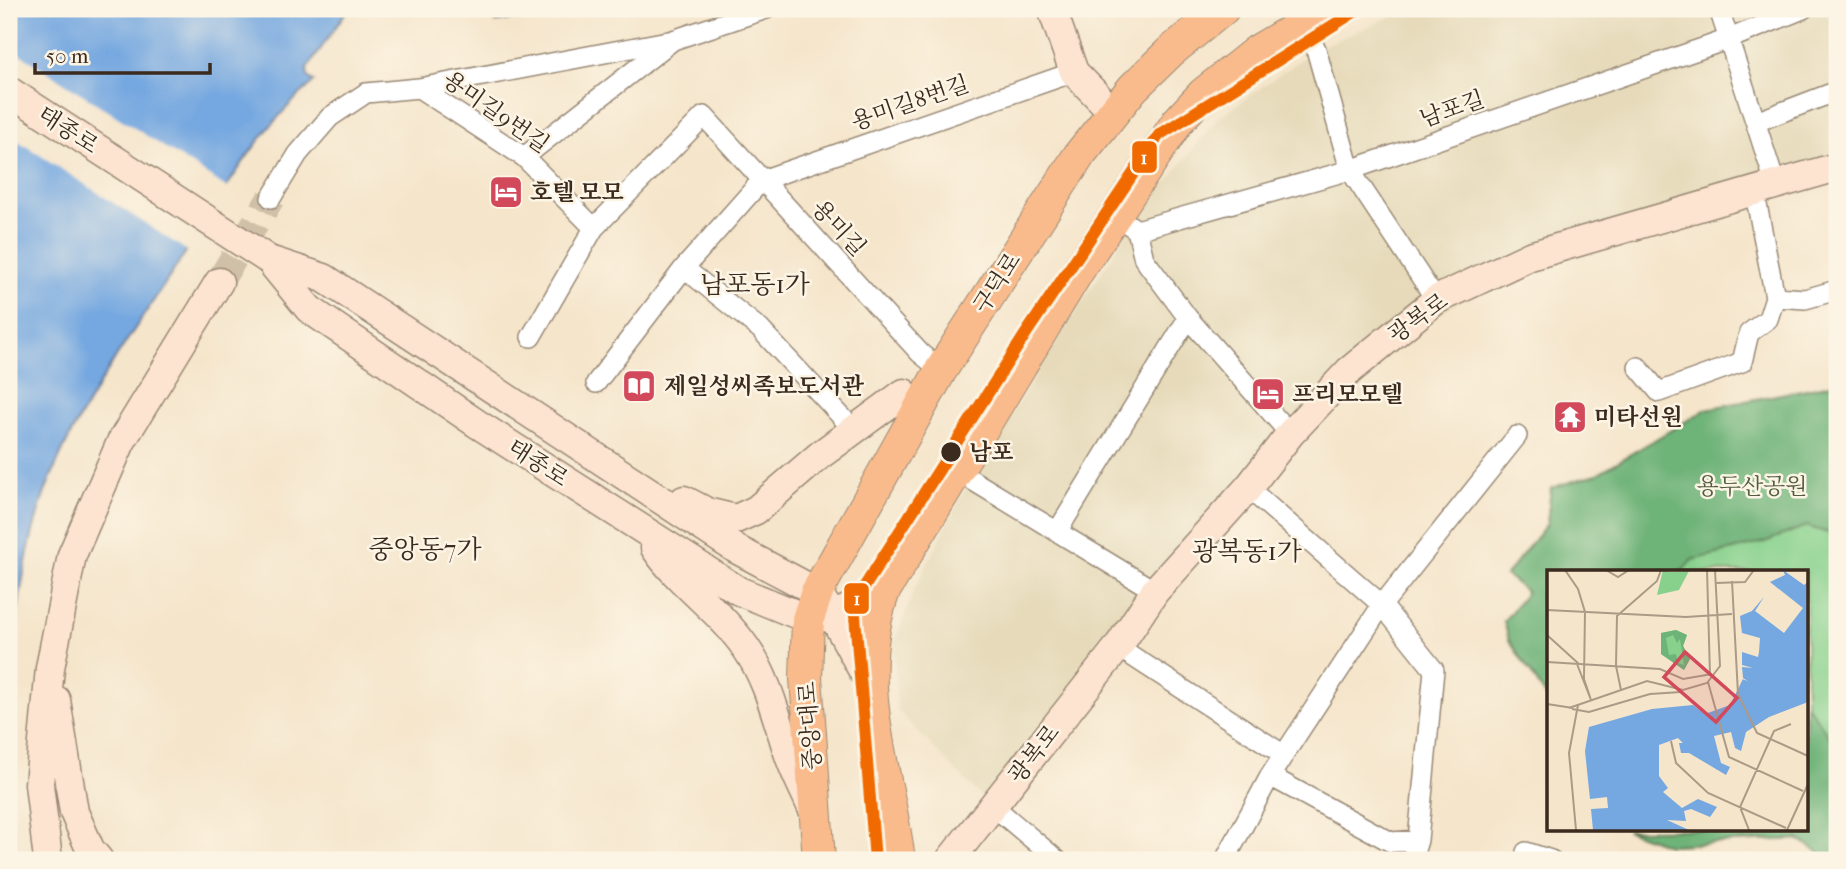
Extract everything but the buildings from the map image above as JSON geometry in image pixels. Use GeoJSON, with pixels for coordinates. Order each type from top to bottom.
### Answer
{"type":"FeatureCollection","features":[{"type":"Feature","properties":{"kind":"main road"},"geometry":{"type":"LineString","coordinates":[[1052,9],[1074,72],[1113,112]]}},
{"type":"Feature","properties":{"kind":"main road","name":"구덕로"},"geometry":{"type":"LineString","coordinates":[[819,609],[941,370],[1080,154],[1113,112],[1171,51],[1223,9]]}},
{"type":"Feature","properties":{"kind":"main road"},"geometry":{"type":"LineString","coordinates":[[899,860],[870,684],[871,638],[884,591],[957,471],[1125,222],[1178,121],[1203,94],[1257,51],[1300,23],[1328,9]]}},
{"type":"Feature","properties":{"kind":"main road","name":"태종로"},"geometry":{"type":"LineString","coordinates":[[9,91],[269,260],[324,278],[736,549],[819,609]]}},
{"type":"Feature","properties":{"kind":"main road","name":"광복로"},"geometry":{"type":"LineString","coordinates":[[950,860],[1118,647],[1155,591],[1248,488],[1290,434],[1349,371],[1436,300],[1530,256],[1837,166]]}},
{"type":"Feature","properties":{"kind":"main road","name":"태종로"},"geometry":{"type":"LineString","coordinates":[[269,260],[309,309],[476,424],[641,529],[739,591],[819,609]]}},
{"type":"Feature","properties":{"kind":"main road"},"geometry":{"type":"LineString","coordinates":[[48,860],[39,784],[50,668],[72,555],[121,442],[219,282]]}},
{"type":"Feature","properties":{"kind":"main road"},"geometry":{"type":"LineString","coordinates":[[638,486],[679,498],[708,512],[736,519],[756,510],[853,430],[941,370]]}},
{"type":"Feature","properties":{"kind":"main road"},"geometry":{"type":"LineString","coordinates":[[641,529],[665,563],[709,605],[747,648],[773,701],[790,759],[816,818]]}},
{"type":"Feature","properties":{"kind":"main road"},"geometry":{"type":"LineString","coordinates":[[870,684],[819,609],[884,591]]}},
{"type":"Feature","properties":{"kind":"main road","name":"중앙대로"},"geometry":{"type":"LineString","coordinates":[[819,609],[806,678],[819,860]]}},
{"type":"Feature","properties":{"kind":"main road"},"geometry":{"type":"LineString","coordinates":[[50,668],[68,760],[74,812],[90,849],[99,860]]}},
{"type":"Feature","properties":{"kind":"street"},"geometry":{"type":"LineString","coordinates":[[419,88],[673,40],[766,9]]}},
{"type":"Feature","properties":{"kind":"street"},"geometry":{"type":"LineString","coordinates":[[1638,367],[1659,391],[1742,362],[1749,333],[1768,319],[1775,297],[1756,122],[1719,9]]}},
{"type":"Feature","properties":{"kind":"street","name":"남포길"},"geometry":{"type":"LineString","coordinates":[[1125,222],[1350,170],[1729,39],[1803,9]]}},
{"type":"Feature","properties":{"kind":"street"},"geometry":{"type":"LineString","coordinates":[[1300,23],[1316,49],[1350,170],[1436,300]]}},
{"type":"Feature","properties":{"kind":"street"},"geometry":{"type":"LineString","coordinates":[[524,157],[673,40]]}},
{"type":"Feature","properties":{"kind":"street","name":"용미길8번길"},"geometry":{"type":"LineString","coordinates":[[762,180],[1074,72]]}},
{"type":"Feature","properties":{"kind":"street","name":"용미길9번길"},"geometry":{"type":"LineString","coordinates":[[271,198],[298,154],[330,117],[366,93],[419,88],[524,157],[594,228]]}},
{"type":"Feature","properties":{"kind":"street"},"geometry":{"type":"LineString","coordinates":[[1756,122],[1837,91]]}},
{"type":"Feature","properties":{"kind":"street","name":"용미길"},"geometry":{"type":"LineString","coordinates":[[594,228],[704,117],[920,353],[941,370]]}},
{"type":"Feature","properties":{"kind":"street"},"geometry":{"type":"LineString","coordinates":[[596,383],[684,268],[762,180]]}},
{"type":"Feature","properties":{"kind":"street"},"geometry":{"type":"LineString","coordinates":[[1125,222],[1144,259],[1188,318],[1290,434]]}},
{"type":"Feature","properties":{"kind":"street"},"geometry":{"type":"LineString","coordinates":[[531,337],[594,228]]}},
{"type":"Feature","properties":{"kind":"street"},"geometry":{"type":"LineString","coordinates":[[684,268],[760,329],[853,430]]}},
{"type":"Feature","properties":{"kind":"street"},"geometry":{"type":"LineString","coordinates":[[1775,297],[1805,299],[1837,290]]}},
{"type":"Feature","properties":{"kind":"street"},"geometry":{"type":"LineString","coordinates":[[1057,532],[1188,318]]}},
{"type":"Feature","properties":{"kind":"street"},"geometry":{"type":"LineString","coordinates":[[1225,860],[1270,776],[1382,605],[1517,436]]}},
{"type":"Feature","properties":{"kind":"street"},"geometry":{"type":"LineString","coordinates":[[957,471],[1155,591]]}},
{"type":"Feature","properties":{"kind":"street"},"geometry":{"type":"LineString","coordinates":[[1248,488],[1382,605],[1434,670],[1418,840],[1412,860]]}},
{"type":"Feature","properties":{"kind":"street"},"geometry":{"type":"LineString","coordinates":[[1118,647],[1284,755]]}},
{"type":"Feature","properties":{"kind":"street"},"geometry":{"type":"LineString","coordinates":[[1270,776],[1391,842],[1418,840]]}},
{"type":"Feature","properties":{"kind":"street"},"geometry":{"type":"LineString","coordinates":[[992,806],[1057,860]]}},
{"type":"Feature","properties":{"kind":"street"},"geometry":{"type":"LineString","coordinates":[[1526,852],[1551,860]]}},
{"type":"Feature","properties":{"kind":"shaded area"},"geometry":{"type":"Polygon","coordinates":[[[1409,9],[1837,9],[1837,167],[1530,256],[1350,371],[989,805],[897,710],[894,643],[914,590],[970,479],[1127,232],[1218,118],[1316,49],[1409,9]]]}},
{"type":"Feature","properties":{"kind":"green space","name":"용두산공원"},"geometry":{"type":"Polygon","coordinates":[[[1837,383],[1837,860],[1832,860],[1798,839],[1668,845],[1627,830],[1808,830],[1808,570],[1547,570],[1547,697],[1509,640],[1504,621],[1527,592],[1506,575],[1547,524],[1551,488],[1597,474],[1707,409],[1837,383]]]}},
{"type":"Feature","properties":{"kind":"green space","name":"용두산공원"},"geometry":{"type":"Polygon","coordinates":[[[1837,383],[1837,536],[1806,526],[1762,543],[1692,560],[1683,570],[1547,570],[1547,697],[1509,640],[1504,621],[1527,592],[1506,575],[1547,524],[1551,488],[1597,474],[1707,409],[1837,383]]]}},
{"type":"Feature","properties":{"kind":"green space"},"geometry":{"type":"Polygon","coordinates":[[[1808,707],[1837,747],[1837,860],[1832,860],[1798,839],[1668,845],[1627,830],[1808,830],[1808,707]]]}},
{"type":"Feature","properties":{"kind":"water"},"geometry":{"type":"Polygon","coordinates":[[[9,9],[348,9],[307,69],[308,77],[314,82],[274,122],[239,168],[108,370],[76,425],[49,482],[33,532],[18,608],[9,685],[9,9]]]}},
{"type":"Feature","properties":{"kind":"water"},"geometry":{"type":"Polygon","coordinates":[[[496,9],[587,9],[495,22],[496,9]]]}},
{"type":"Feature","properties":{"kind":"pier"},"geometry":{"type":"Polygon","coordinates":[[[9,47],[229,189],[189,252],[9,135],[9,47]]]}},
{"type":"Feature","properties":{"kind":"tunnel"},"geometry":{"type":"LineString","coordinates":[[219,282],[271,198]]}},
{"type":"Feature","properties":{"kind":"transit line","name":"1"},"geometry":{"type":"LineString","coordinates":[[875,860],[854,603],[1025,335],[1159,135],[1359,9]]}},
{"type":"Feature","properties":{"kind":"place","name":"호텔 모모"},"geometry":{"type":"Point","coordinates":[506,192]}},
{"type":"Feature","properties":{"kind":"place","name":"제일성씨족보도서관"},"geometry":{"type":"Point","coordinates":[639,386]}},
{"type":"Feature","properties":{"kind":"place","name":"프리모모텔"},"geometry":{"type":"Point","coordinates":[1268,394]}},
{"type":"Feature","properties":{"kind":"place","name":"미타선원"},"geometry":{"type":"Point","coordinates":[1570,417]}},
{"type":"Feature","properties":{"kind":"place","name":"남포"},"geometry":{"type":"Point","coordinates":[951,452]}},
{"type":"Feature","properties":{"kind":"district","name":"남포동1가"},"geometry":{"type":"Point","coordinates":[755,284]}},
{"type":"Feature","properties":{"kind":"district","name":"중앙동7가"},"geometry":{"type":"Point","coordinates":[425,549]}},
{"type":"Feature","properties":{"kind":"district","name":"광복동1가"},"geometry":{"type":"Point","coordinates":[1247,551]}}]}
